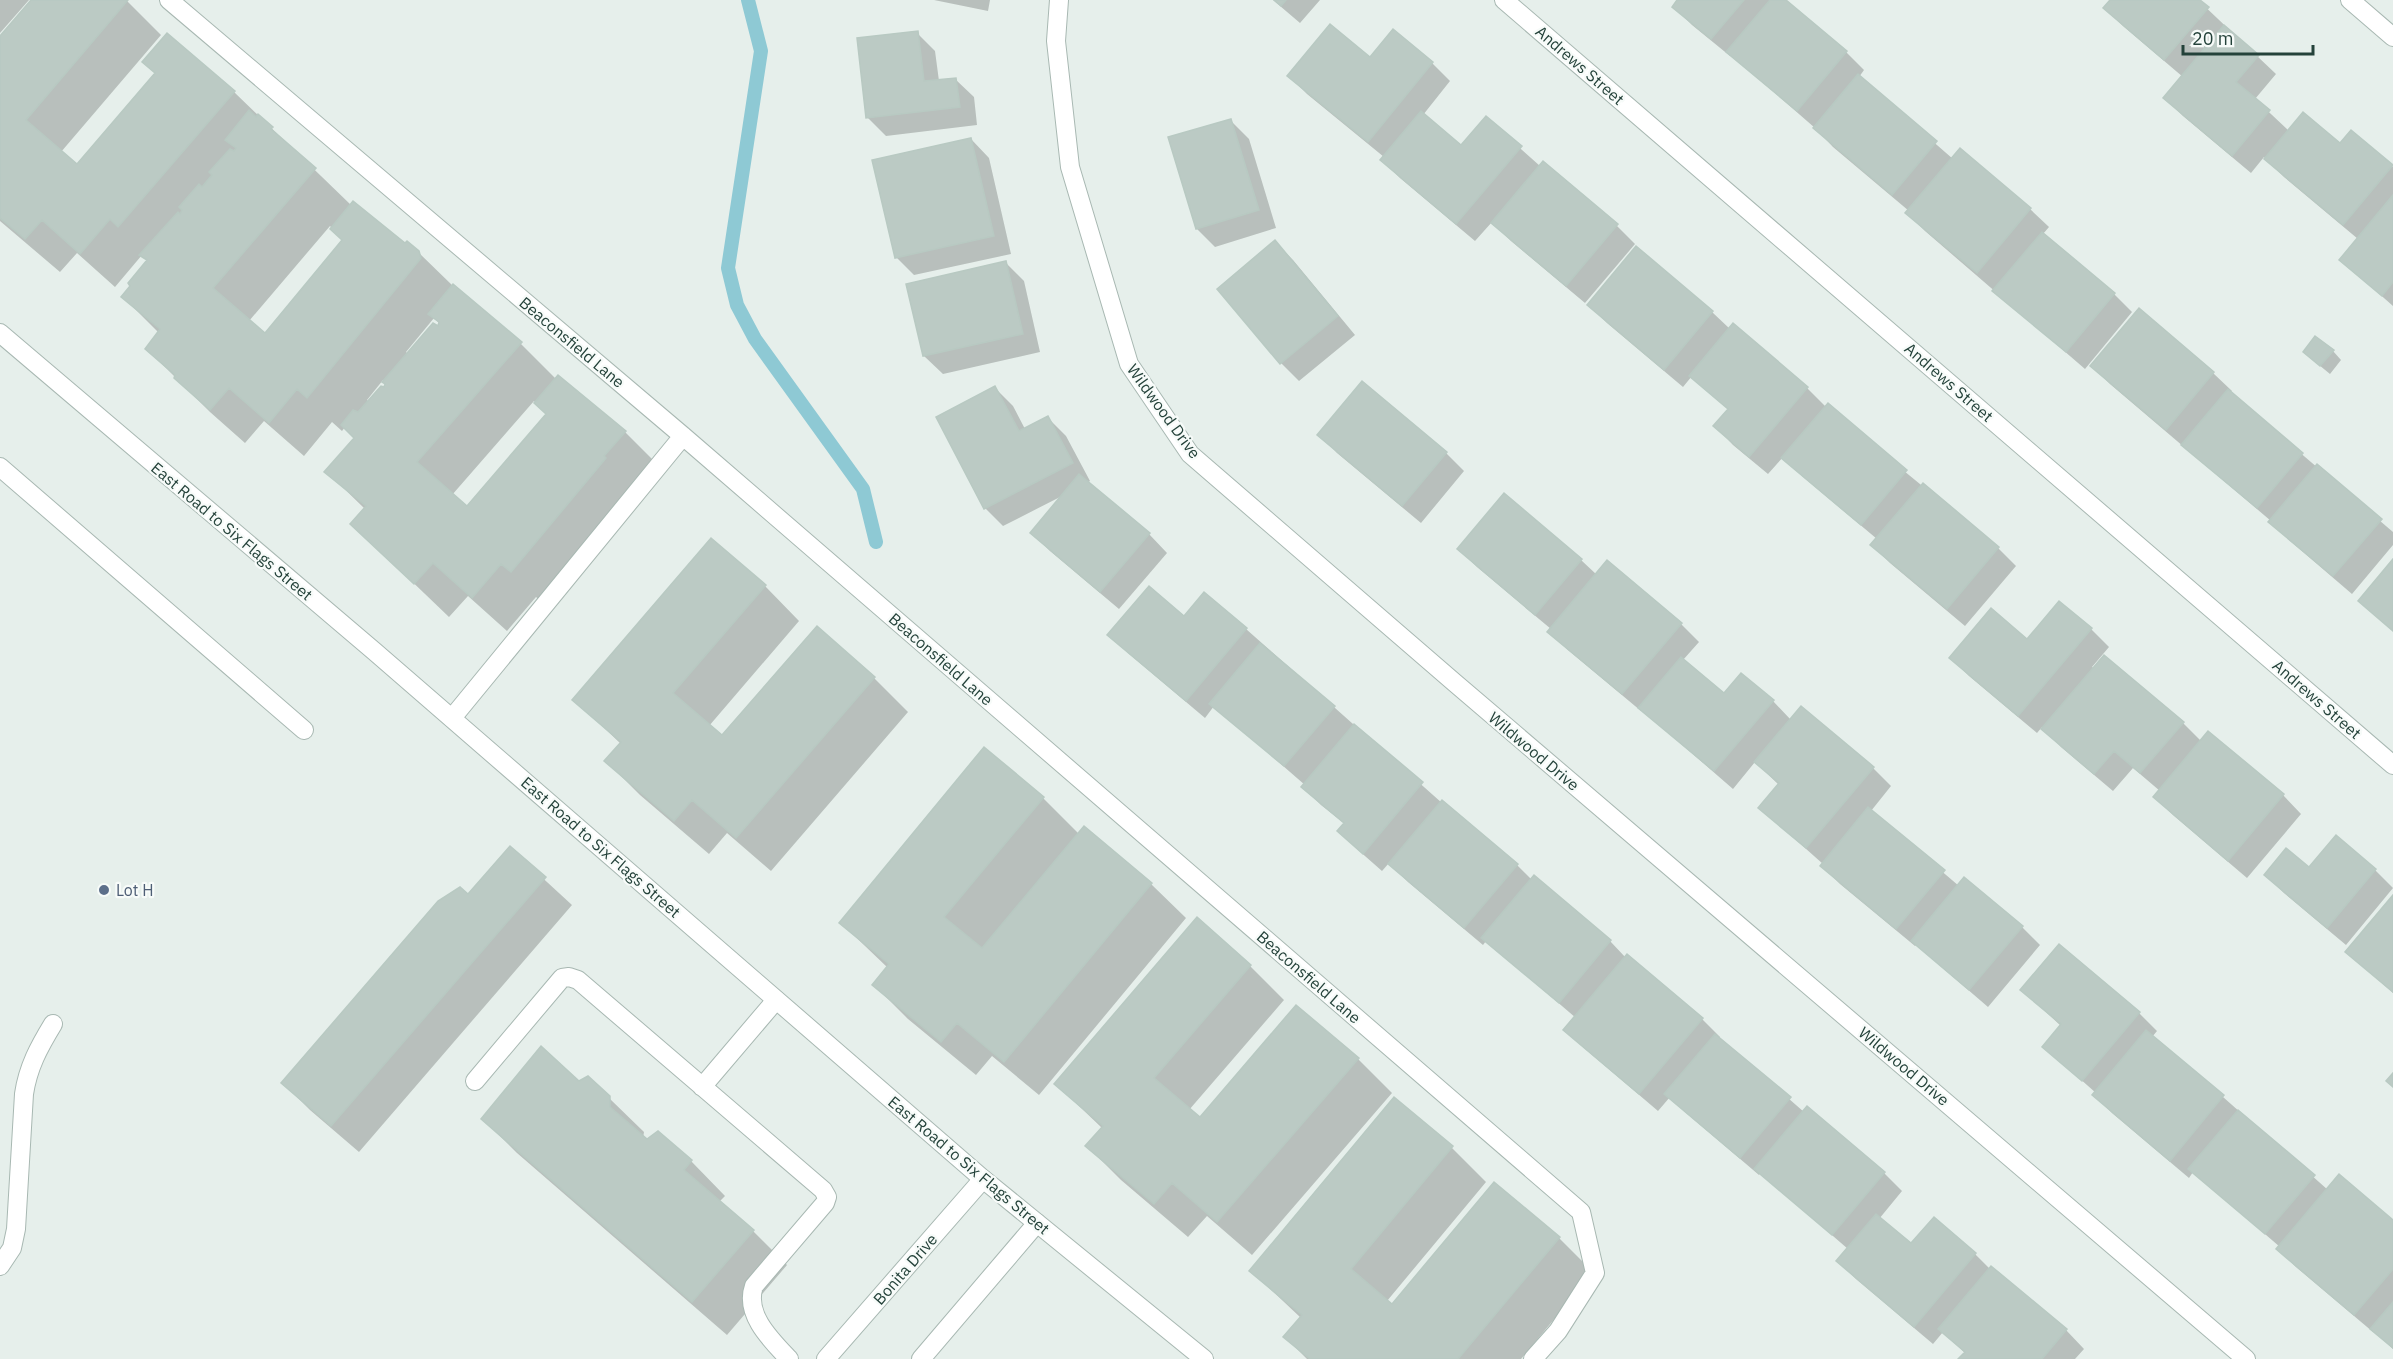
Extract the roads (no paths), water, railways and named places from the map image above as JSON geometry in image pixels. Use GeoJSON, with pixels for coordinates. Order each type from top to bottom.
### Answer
{"type":"FeatureCollection","features":[{"type":"Feature","properties":{"kind":"street","name":"Beaconsfield Lane"},"geometry":{"type":"LineString","coordinates":[[169,0],[683,436],[1581,1212],[1595,1273],[1558,1330],[1533,1359]]}},
{"type":"Feature","properties":{"kind":"street","name":"Wildwood Drive"},"geometry":{"type":"LineString","coordinates":[[1059,0],[1056,41],[1073,178],[1129,364],[1190,453],[1455,683],[2246,1359]]}},
{"type":"Feature","properties":{"kind":"street","name":"Andrews Street"},"geometry":{"type":"LineString","coordinates":[[1504,0],[2393,765]]}},
{"type":"Feature","properties":{"kind":"street"},"geometry":{"type":"LineString","coordinates":[[2350,0],[2393,37]]}},
{"type":"Feature","properties":{"kind":"street","name":"East Road to Six Flags Street"},"geometry":{"type":"LineString","coordinates":[[0,333],[452,718],[983,1179],[1204,1359]]}},
{"type":"Feature","properties":{"kind":"street"},"geometry":{"type":"LineString","coordinates":[[452,718],[683,436]]}},
{"type":"Feature","properties":{"kind":"street"},"geometry":{"type":"LineString","coordinates":[[0,467],[304,730]]}},
{"type":"Feature","properties":{"kind":"street"},"geometry":{"type":"LineString","coordinates":[[475,1081],[562,978],[569,977],[578,980],[823,1190],[827,1197],[825,1203],[754,1286],[751,1293],[750,1300],[763,1331],[789,1359]]}},
{"type":"Feature","properties":{"kind":"street"},"geometry":{"type":"LineString","coordinates":[[702,1087],[776,1000]]}},
{"type":"Feature","properties":{"kind":"street"},"geometry":{"type":"LineString","coordinates":[[0,1266],[12,1248],[16,1229],[27,1073],[53,1024]]}},
{"type":"Feature","properties":{"kind":"street","name":"Bonita Drive"},"geometry":{"type":"LineString","coordinates":[[826,1359],[983,1179]]}},
{"type":"Feature","properties":{"kind":"street"},"geometry":{"type":"LineString","coordinates":[[921,1359],[1037,1222]]}},
{"type":"Feature","properties":{"kind":"waterway"},"geometry":{"type":"LineString","coordinates":[[748,0],[761,51],[728,268],[737,305],[755,339],[863,489],[876,542]]}},
{"type":"Feature","properties":{"kind":"place","name":"Lot H"},"geometry":{"type":"Point","coordinates":[104,890]}}]}
